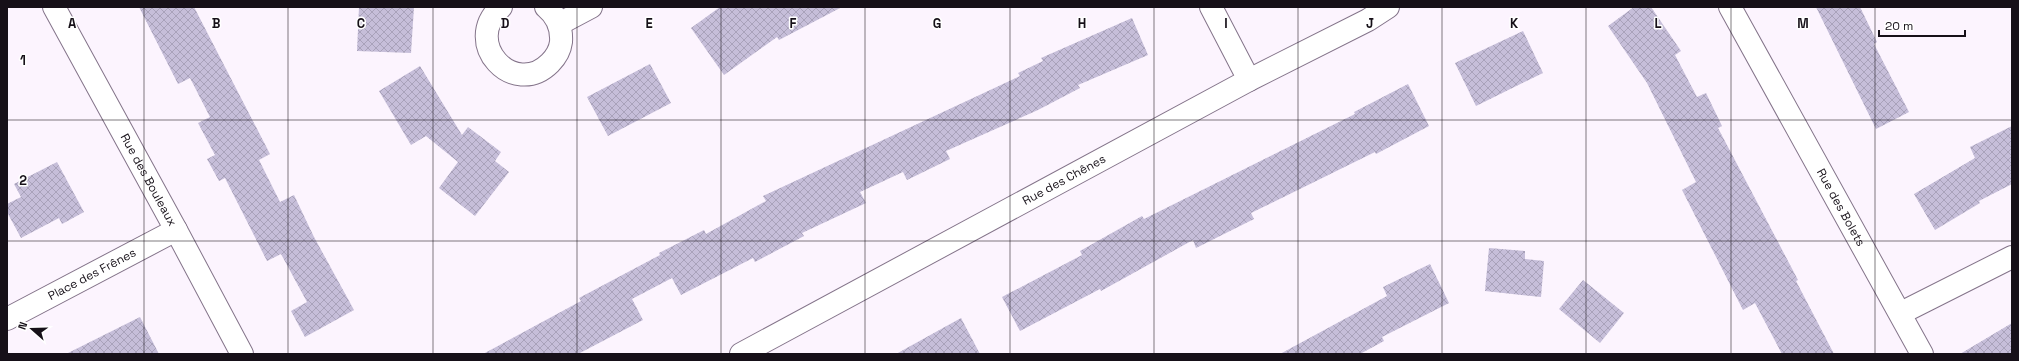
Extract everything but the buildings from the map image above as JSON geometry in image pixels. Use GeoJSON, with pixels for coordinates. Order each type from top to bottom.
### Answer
{"type":"FeatureCollection","features":[{"type":"Feature","properties":{"kind":"street","name":"Rue des Bouleaux"},"geometry":{"type":"LineString","coordinates":[[54,7],[242,354]]}},
{"type":"Feature","properties":{"kind":"street"},"geometry":{"type":"LineString","coordinates":[[501,7],[492,18],[487,28],[486,41],[491,55],[500,66],[515,74],[534,73],[545,68],[555,58],[560,46],[561,34],[559,24],[553,13],[546,7]]}},
{"type":"Feature","properties":{"kind":"street"},"geometry":{"type":"LineString","coordinates":[[559,24],[591,7]]}},
{"type":"Feature","properties":{"kind":"street"},"geometry":{"type":"LineString","coordinates":[[1211,7],[1250,80]]}},
{"type":"Feature","properties":{"kind":"street","name":"Rue des Chênes"},"geometry":{"type":"LineString","coordinates":[[741,354],[1250,80],[1368,20],[1388,7]]}},
{"type":"Feature","properties":{"kind":"street","name":"Rue des Bolets"},"geometry":{"type":"LineString","coordinates":[[1730,7],[1901,313],[1922,354]]}},
{"type":"Feature","properties":{"kind":"street","name":"Place des Frênes"},"geometry":{"type":"LineString","coordinates":[[7,319],[176,230]]}},
{"type":"Feature","properties":{"kind":"street"},"geometry":{"type":"LineString","coordinates":[[1901,313],[2012,258]]}}]}
